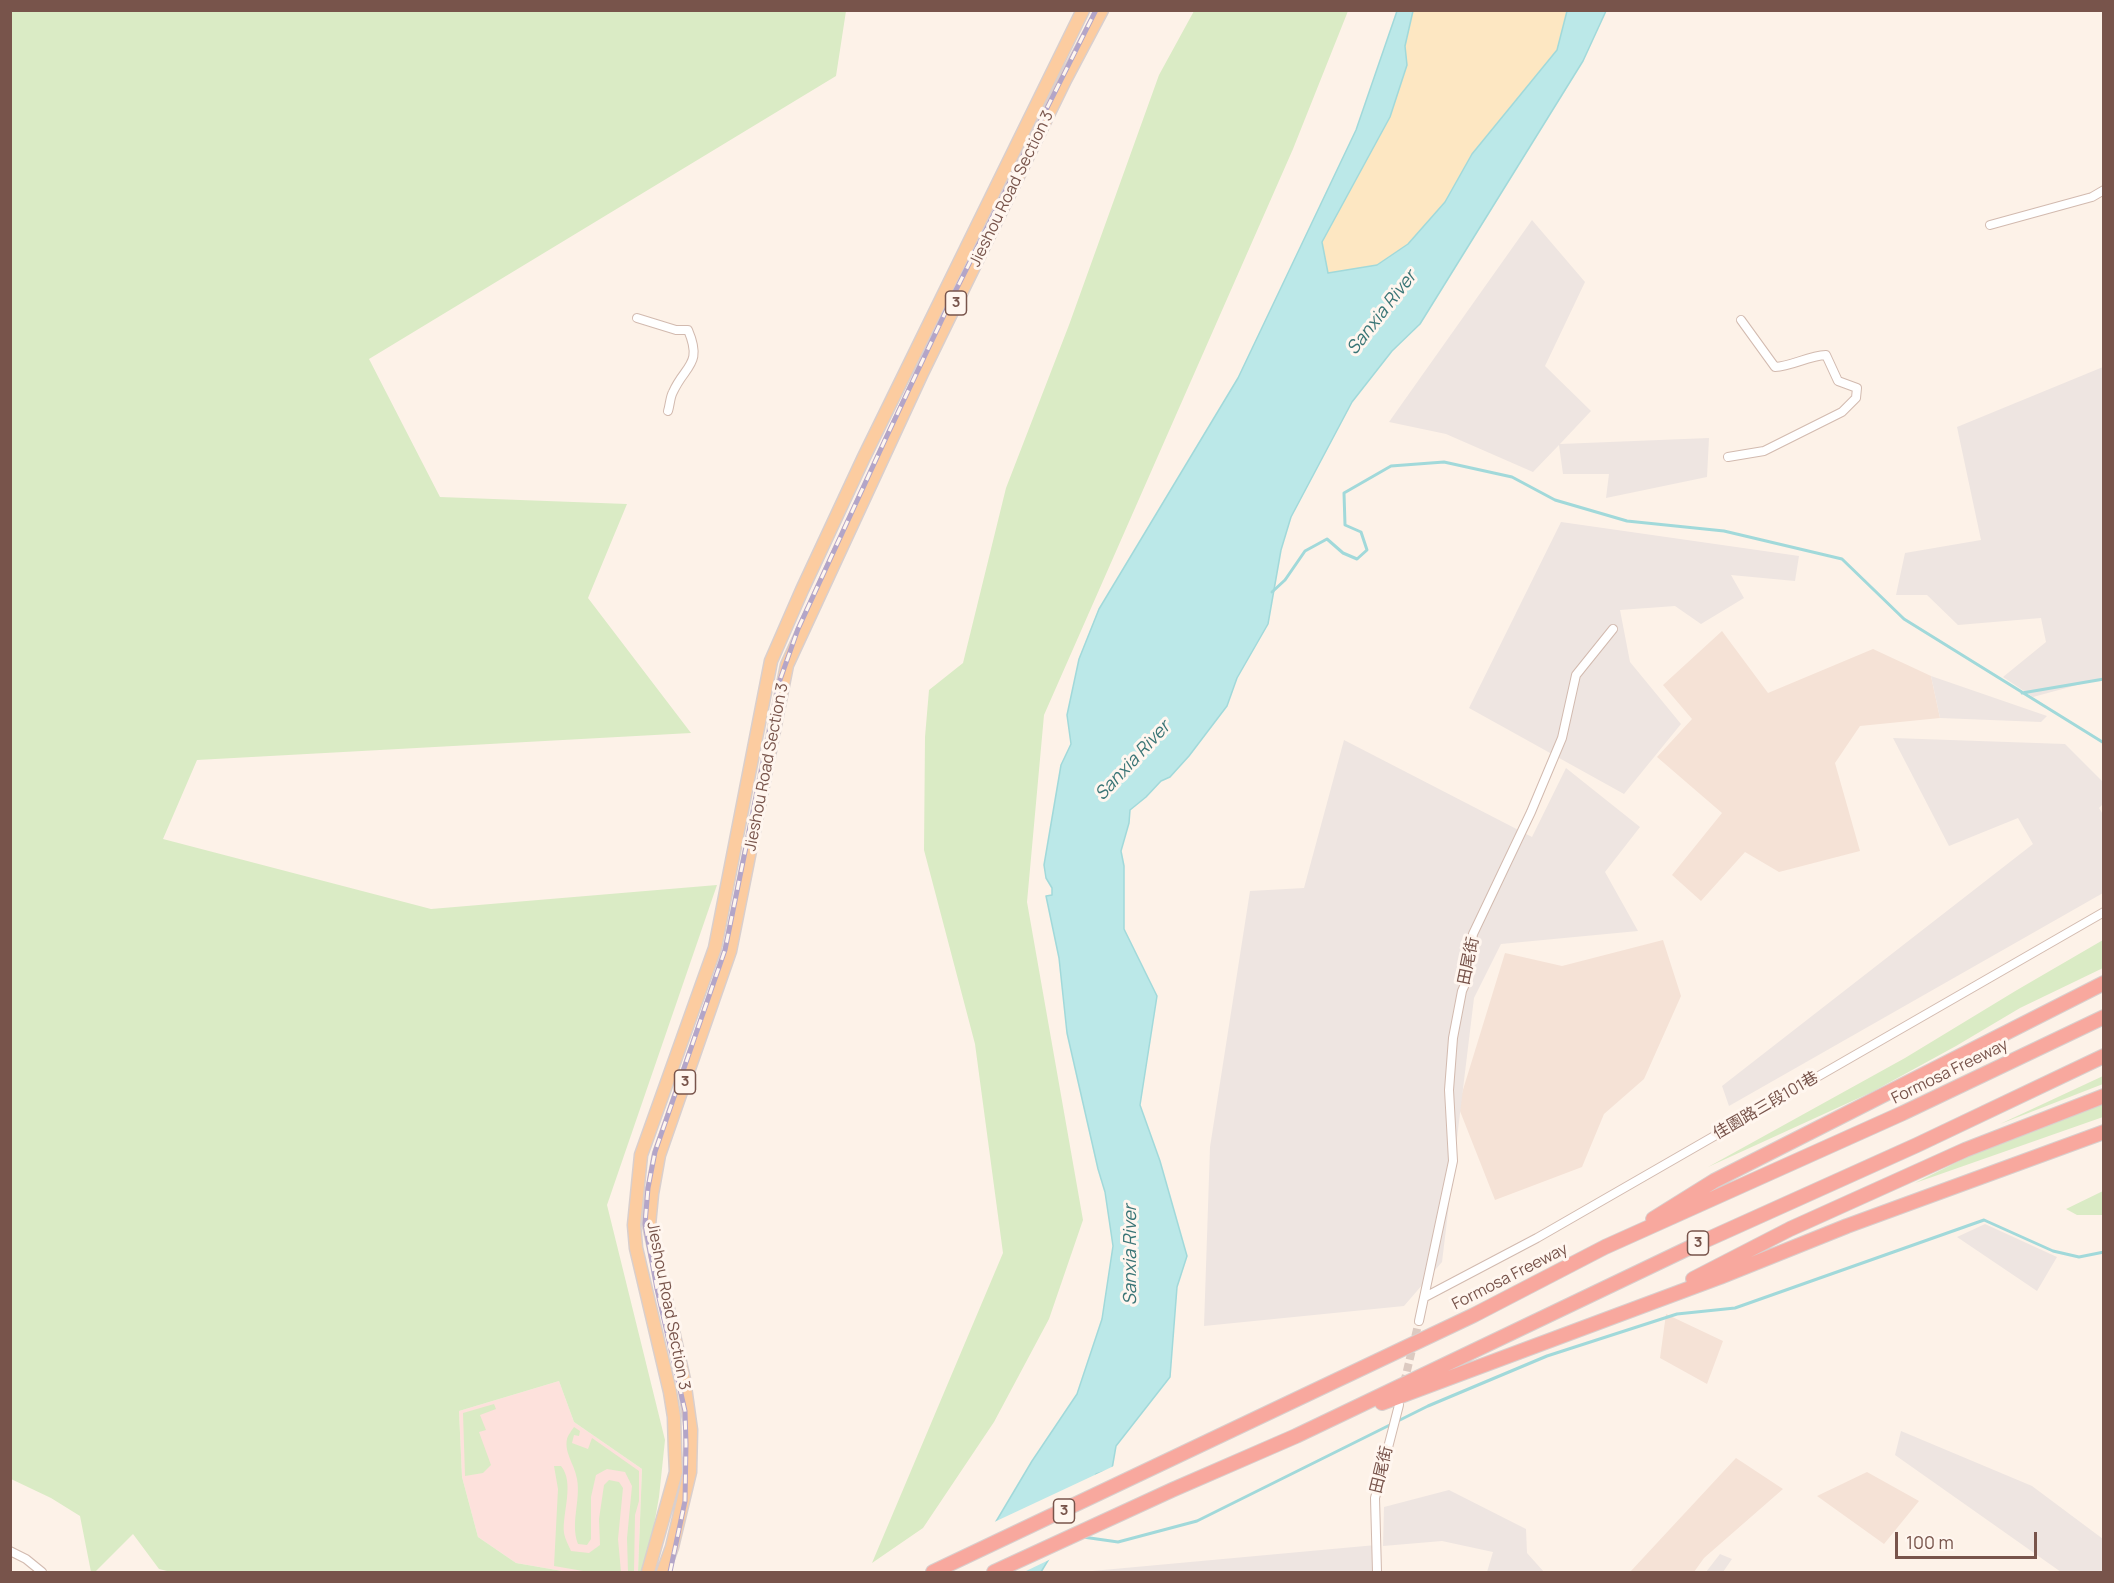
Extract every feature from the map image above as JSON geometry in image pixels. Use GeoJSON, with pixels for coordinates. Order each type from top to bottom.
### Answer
{"type":"FeatureCollection","features":[{"type":"Feature","properties":{"kind":"highway"},"geometry":{"type":"LineString","coordinates":[[1605,1248],[1714,1181],[2103,981]]}},
{"type":"Feature","properties":{"kind":"highway","name":"Formosa Freeway"},"geometry":{"type":"LineString","coordinates":[[933,1572],[1474,1315],[1605,1248],[1903,1113],[2103,1017]]}},
{"type":"Feature","properties":{"kind":"highway","name":"3"},"geometry":{"type":"LineString","coordinates":[[994,1572],[1296,1436],[1693,1246],[1928,1140],[2103,1056]]}},
{"type":"Feature","properties":{"kind":"highway"},"geometry":{"type":"LineString","coordinates":[[1618,1314],[1707,1272],[1790,1228],[1965,1150],[2103,1096]]}},
{"type":"Feature","properties":{"kind":"highway"},"geometry":{"type":"LineString","coordinates":[[1296,1436],[1879,1214],[2103,1132]]}},
{"type":"Feature","properties":{"kind":"main road","name":"Jieshou Road Section 3"},"geometry":{"type":"LineString","coordinates":[[648,1572],[676,1472],[674,1417],[670,1392],[636,1248],[634,1226],[641,1155],[715,948],[771,661],[869,446],[1083,10]]}},
{"type":"Feature","properties":{"kind":"main road","name":"Jieshou Road Section 3"},"geometry":{"type":"LineString","coordinates":[[663,1572],[672,1547],[690,1472],[691,1430],[684,1380],[649,1225],[651,1194],[659,1155],[730,951],[787,665],[922,373],[1060,90],[1102,10]]}},
{"type":"Feature","properties":{"kind":"street"},"geometry":{"type":"LineString","coordinates":[[1990,225],[2092,197],[2103,190]]}},
{"type":"Feature","properties":{"kind":"street"},"geometry":{"type":"LineString","coordinates":[[637,318],[676,330],[688,330],[693,341],[694,362],[673,392],[668,411]]}},
{"type":"Feature","properties":{"kind":"street"},"geometry":{"type":"LineString","coordinates":[[1728,457],[1764,451],[1842,412],[1856,398],[1857,388],[1838,381],[1826,355],[1775,367],[1741,320]]}},
{"type":"Feature","properties":{"kind":"street","name":"田尾街"},"geometry":{"type":"LineString","coordinates":[[1419,1321],[1453,1161],[1449,1080],[1453,1038],[1462,991],[1466,982],[1473,934],[1531,812],[1562,738],[1576,675],[1613,629]]}},
{"type":"Feature","properties":{"kind":"street","name":"佳園路三段101巷"},"geometry":{"type":"LineString","coordinates":[[1425,1296],[1537,1238],[2103,912]]}},
{"type":"Feature","properties":{"kind":"street","name":"田尾街"},"geometry":{"type":"LineString","coordinates":[[1377,1572],[1375,1498],[1398,1405]]}},
{"type":"Feature","properties":{"kind":"street"},"geometry":{"type":"LineString","coordinates":[[10,1551],[26,1559],[42,1572]]}},
{"type":"Feature","properties":{"kind":"shaded area"},"geometry":{"type":"Polygon","coordinates":[[[1532,220],[1585,282],[1545,366],[1591,411],[1560,444],[1709,438],[1707,477],[1606,498],[1609,474],[1563,474],[1559,445],[1533,472],[1446,434],[1389,422],[1532,220]]]}},
{"type":"Feature","properties":{"kind":"shaded area"},"geometry":{"type":"Polygon","coordinates":[[[2103,367],[2103,678],[2033,697],[2003,677],[2046,642],[2041,618],[1958,625],[1927,595],[1896,595],[1905,553],[1981,540],[1957,427],[2103,367]]]}},
{"type":"Feature","properties":{"kind":"shaded area"},"geometry":{"type":"Polygon","coordinates":[[[1561,522],[1799,556],[1795,581],[1731,575],[1744,598],[1701,624],[1675,606],[1620,610],[1630,662],[1681,724],[1624,794],[1469,708],[1561,522]]]}},
{"type":"Feature","properties":{"kind":"shaded area"},"geometry":{"type":"Polygon","coordinates":[[[1722,631],[1768,693],[1873,649],[1931,676],[1940,718],[1860,726],[1835,763],[1860,851],[1779,872],[1745,852],[1701,901],[1672,875],[1722,813],[1657,757],[1692,719],[1663,685],[1722,631]]]}},
{"type":"Feature","properties":{"kind":"shaded area"},"geometry":{"type":"Polygon","coordinates":[[[1931,676],[2047,716],[2041,722],[1940,718],[1931,676]]]}},
{"type":"Feature","properties":{"kind":"shaded area"},"geometry":{"type":"Polygon","coordinates":[[[1893,738],[2065,744],[2103,782],[2103,804],[2099,808],[2104,816],[2103,893],[1729,1106],[1722,1086],[2033,844],[2018,818],[1949,846],[1893,738]]]}},
{"type":"Feature","properties":{"kind":"shaded area"},"geometry":{"type":"Polygon","coordinates":[[[1344,740],[1532,837],[1566,768],[1640,827],[1605,872],[1638,931],[1501,944],[1474,998],[1442,1262],[1404,1306],[1204,1326],[1210,1147],[1250,891],[1304,888],[1344,740]]]}},
{"type":"Feature","properties":{"kind":"shaded area"},"geometry":{"type":"Polygon","coordinates":[[[1663,940],[1681,996],[1644,1079],[1604,1114],[1582,1167],[1495,1200],[1458,1106],[1505,953],[1562,966],[1663,940]]]}},
{"type":"Feature","properties":{"kind":"shaded area"},"geometry":{"type":"Polygon","coordinates":[[[1985,1224],[2057,1257],[2037,1291],[1957,1237],[1985,1224]]]}},
{"type":"Feature","properties":{"kind":"shaded area"},"geometry":{"type":"Polygon","coordinates":[[[1666,1314],[1723,1341],[1707,1384],[1660,1358],[1666,1314]]]}},
{"type":"Feature","properties":{"kind":"shaded area"},"geometry":{"type":"Polygon","coordinates":[[[559,1381],[574,1422],[642,1469],[638,1572],[568,1572],[516,1563],[478,1537],[462,1477],[459,1411],[559,1381]]]}},
{"type":"Feature","properties":{"kind":"shaded area"},"geometry":{"type":"Polygon","coordinates":[[[1901,1431],[2032,1486],[2103,1539],[2103,1572],[2061,1572],[1895,1455],[1901,1431]]]}},
{"type":"Feature","properties":{"kind":"shaded area"},"geometry":{"type":"Polygon","coordinates":[[[1736,1458],[1783,1489],[1704,1558],[1694,1572],[1630,1572],[1736,1458]]]}},
{"type":"Feature","properties":{"kind":"shaded area"},"geometry":{"type":"Polygon","coordinates":[[[1867,1472],[1919,1501],[1884,1544],[1817,1496],[1867,1472]]]}},
{"type":"Feature","properties":{"kind":"shaded area"},"geometry":{"type":"Polygon","coordinates":[[[1449,1490],[1526,1529],[1527,1553],[1544,1572],[1487,1572],[1493,1552],[1442,1541],[1383,1546],[1384,1507],[1449,1490]]]}},
{"type":"Feature","properties":{"kind":"shaded area"},"geometry":{"type":"Polygon","coordinates":[[[1376,1545],[1373,1572],[1081,1572],[1376,1545]]]}},
{"type":"Feature","properties":{"kind":"shaded area"},"geometry":{"type":"Polygon","coordinates":[[[1720,1554],[1732,1559],[1723,1572],[1706,1572],[1720,1554]]]}},
{"type":"Feature","properties":{"kind":"green space"},"geometry":{"type":"Polygon","coordinates":[[[10,11],[846,11],[836,76],[369,359],[440,497],[627,504],[588,598],[691,733],[197,760],[163,839],[431,909],[717,885],[607,1205],[665,1440],[659,1497],[644,1572],[638,1572],[642,1469],[574,1422],[559,1381],[459,1411],[462,1477],[478,1537],[516,1563],[568,1572],[171,1572],[159,1569],[133,1534],[95,1572],[91,1572],[80,1516],[51,1498],[11,1479],[10,11]]]}},
{"type":"Feature","properties":{"kind":"green space"},"geometry":{"type":"Polygon","coordinates":[[[1194,11],[1348,11],[1293,149],[1044,715],[1027,902],[1083,1220],[1049,1319],[994,1422],[923,1528],[872,1563],[1003,1253],[975,1044],[924,850],[925,737],[929,690],[963,663],[1006,488],[1069,325],[1159,75],[1194,11]]]}},
{"type":"Feature","properties":{"kind":"green space"},"geometry":{"type":"Polygon","coordinates":[[[2103,940],[2103,968],[2020,1008],[1872,1092],[1708,1167],[1905,1058],[2103,940]]]}},
{"type":"Feature","properties":{"kind":"green space"},"geometry":{"type":"Polygon","coordinates":[[[2103,1076],[2103,1084],[2000,1124],[2103,1076]]]}},
{"type":"Feature","properties":{"kind":"green space"},"geometry":{"type":"Polygon","coordinates":[[[2103,1102],[2103,1117],[1915,1183],[1981,1150],[2103,1102]]]}},
{"type":"Feature","properties":{"kind":"green space"},"geometry":{"type":"Polygon","coordinates":[[[2103,1191],[2103,1215],[2077,1215],[2066,1209],[2103,1191]]]}},
{"type":"Feature","properties":{"kind":"green space"},"geometry":{"type":"Polygon","coordinates":[[[494,1404],[496,1409],[480,1415],[486,1430],[479,1432],[491,1465],[483,1473],[465,1476],[463,1413],[494,1404]]]}},
{"type":"Feature","properties":{"kind":"green space"},"geometry":{"type":"Polygon","coordinates":[[[574,1427],[580,1431],[579,1436],[574,1435],[572,1443],[588,1449],[592,1438],[639,1471],[639,1501],[635,1515],[634,1572],[628,1572],[627,1538],[632,1486],[625,1472],[607,1469],[596,1475],[591,1497],[591,1539],[587,1545],[578,1544],[575,1520],[578,1487],[566,1444],[574,1427]]]}},
{"type":"Feature","properties":{"kind":"green space"},"geometry":{"type":"Polygon","coordinates":[[[554,1466],[561,1466],[567,1481],[564,1533],[571,1551],[589,1553],[600,1545],[599,1519],[604,1485],[609,1480],[619,1482],[623,1488],[618,1539],[621,1572],[589,1572],[554,1566],[558,1489],[554,1466]]]}},
{"type":"Feature","properties":{"kind":"sand"},"geometry":{"type":"Polygon","coordinates":[[[1413,11],[1567,11],[1557,50],[1472,154],[1445,202],[1408,244],[1377,265],[1328,273],[1322,242],[1390,117],[1407,65],[1405,46],[1413,11]]]}},
{"type":"Feature","properties":{"kind":"water","name":"Sanxia River"},"geometry":{"type":"Polygon","coordinates":[[[1397,11],[1413,11],[1405,46],[1407,65],[1390,117],[1322,242],[1328,273],[1377,265],[1408,244],[1445,202],[1472,154],[1557,50],[1567,11],[1606,11],[1583,61],[1420,324],[1392,351],[1352,402],[1291,517],[1281,550],[1268,624],[1237,678],[1227,706],[1170,777],[1161,781],[1130,810],[1129,823],[1121,851],[1124,866],[1124,929],[1157,996],[1140,1105],[1160,1161],[1187,1256],[1177,1287],[1170,1377],[1116,1446],[1112,1469],[1096,1474],[1041,1572],[966,1572],[1032,1461],[1077,1394],[1102,1319],[1113,1246],[1105,1192],[1067,1033],[1059,958],[1046,896],[1052,895],[1052,888],[1046,878],[1044,865],[1061,765],[1071,744],[1067,715],[1079,659],[1099,609],[1238,378],[1356,130],[1397,11]]]}},
{"type":"Feature","properties":{"kind":"pier"},"geometry":{"type":"Polygon","coordinates":[[[1116,1465],[1114,1471],[1099,1476],[1053,1558],[1024,1572],[963,1572],[990,1524],[1116,1465]]]}},
{"type":"Feature","properties":{"kind":"waterway"},"geometry":{"type":"LineString","coordinates":[[1272,592],[1285,580],[1305,551],[1327,539],[1343,553],[1357,559],[1367,550],[1361,532],[1345,525],[1344,493],[1391,466],[1444,462],[1512,477],[1555,500],[1627,521],[1724,531],[1842,559],[1904,619],[2104,743]]}},
{"type":"Feature","properties":{"kind":"waterway"},"geometry":{"type":"LineString","coordinates":[[2022,693],[2104,679]]}},
{"type":"Feature","properties":{"kind":"waterway"},"geometry":{"type":"LineString","coordinates":[[1083,1537],[1118,1542],[1197,1521],[1428,1406],[1547,1356],[1677,1314],[1735,1308],[1984,1220],[2053,1251],[2079,1257],[2104,1252]]}},
{"type":"Feature","properties":{"kind":"tunnel"},"geometry":{"type":"LineString","coordinates":[[1404,1383],[1419,1321]]}},
{"type":"Feature","properties":{"kind":"railway"},"geometry":{"type":"LineString","coordinates":[[670,1572],[685,1501],[685,1411],[657,1289],[645,1224],[648,1188],[655,1152],[725,950],[780,680],[798,629],[885,440],[954,294],[1096,10]]}}]}
